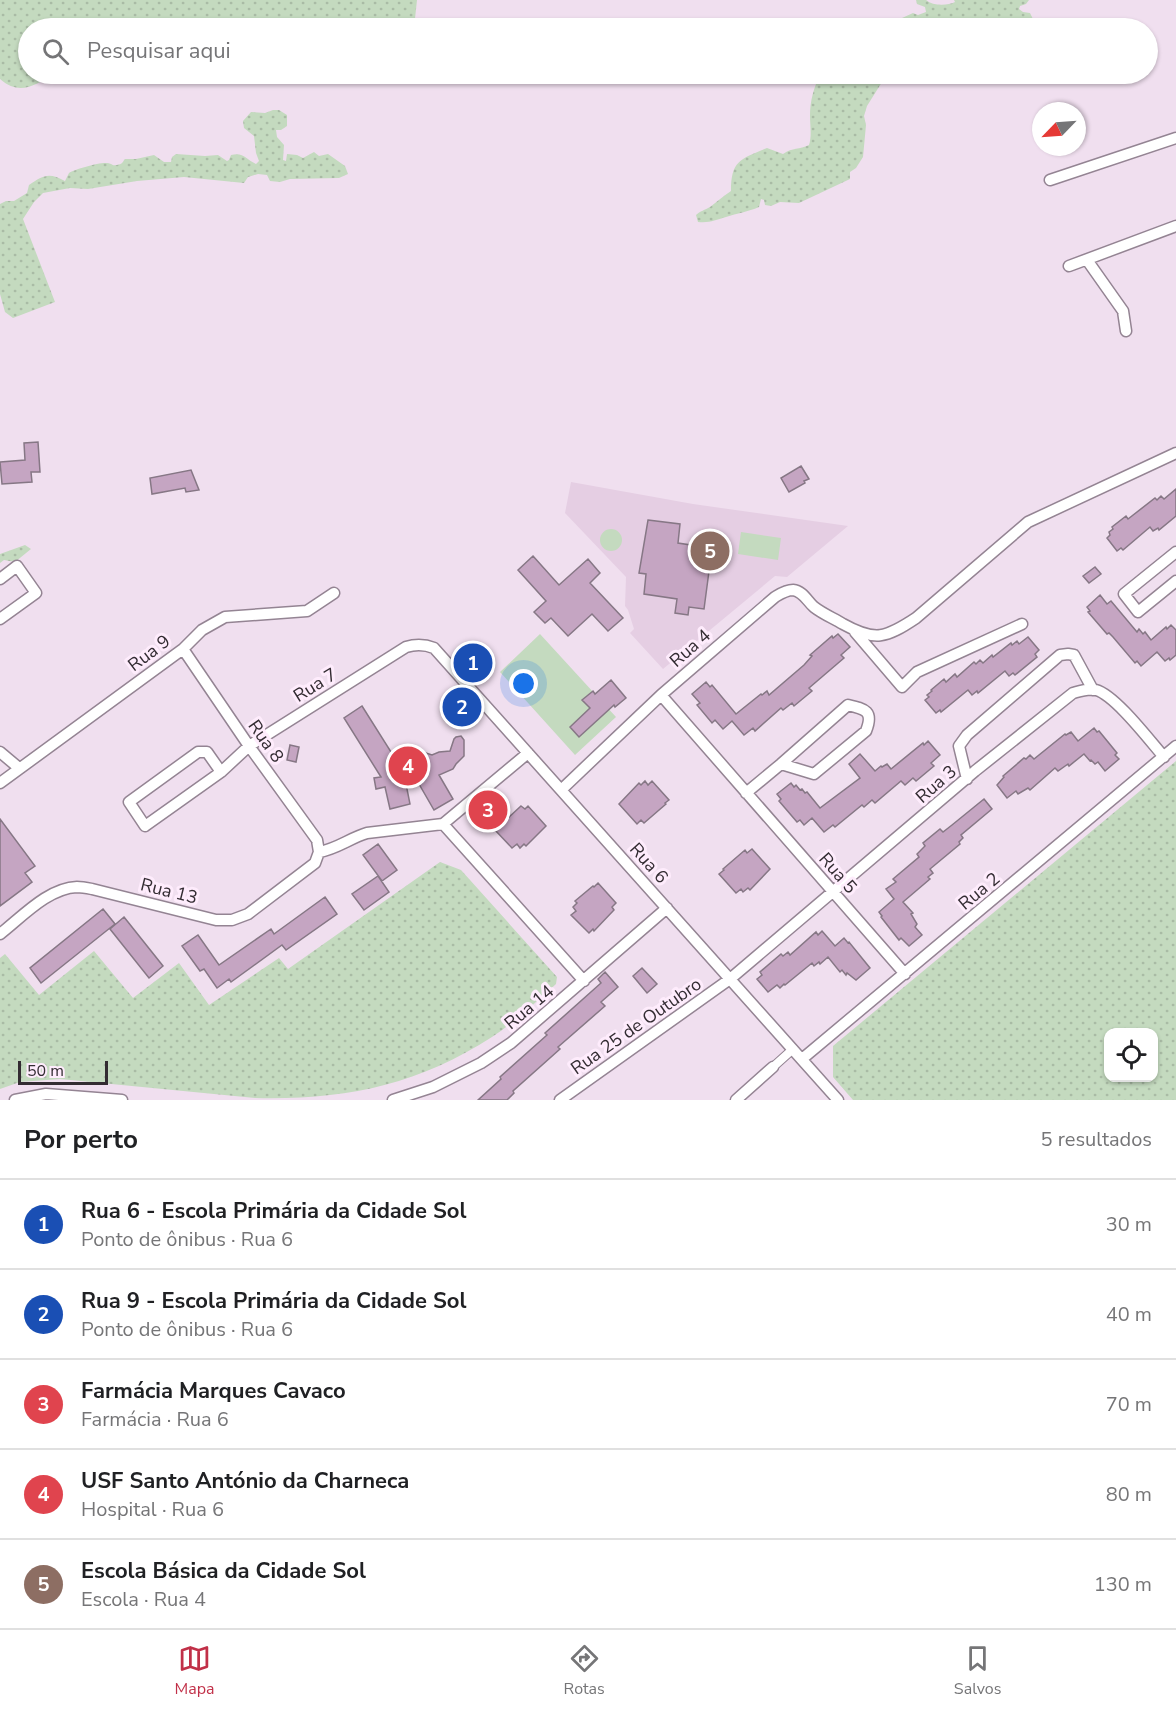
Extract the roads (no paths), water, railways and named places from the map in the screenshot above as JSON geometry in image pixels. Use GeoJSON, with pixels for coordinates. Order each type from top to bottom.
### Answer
{"type":"FeatureCollection","features":[{"type":"Feature","properties":{"kind":"street"},"geometry":{"type":"LineString","coordinates":[[1050,180],[1176,138]]}},
{"type":"Feature","properties":{"kind":"street"},"geometry":{"type":"LineString","coordinates":[[1069,266],[1176,226]]}},
{"type":"Feature","properties":{"kind":"street"},"geometry":{"type":"LineString","coordinates":[[1087,260],[1123,311],[1126,331]]}},
{"type":"Feature","properties":{"kind":"street"},"geometry":{"type":"LineString","coordinates":[[853,630],[876,636],[900,628],[916,618],[1028,522],[1176,453]]}},
{"type":"Feature","properties":{"kind":"street"},"geometry":{"type":"LineString","coordinates":[[1176,552],[1124,594],[1138,612],[1176,580]]}},
{"type":"Feature","properties":{"kind":"street"},"geometry":{"type":"LineString","coordinates":[[0,579],[17,566],[36,593],[0,619]]}},
{"type":"Feature","properties":{"kind":"street","name":"Rua 4"},"geometry":{"type":"LineString","coordinates":[[561,790],[661,695],[775,597],[786,591],[794,590],[804,595],[825,615],[853,630]]}},
{"type":"Feature","properties":{"kind":"street","name":"Rua 9"},"geometry":{"type":"LineString","coordinates":[[0,783],[183,649],[202,630],[225,617],[307,611],[334,593]]}},
{"type":"Feature","properties":{"kind":"street"},"geometry":{"type":"LineString","coordinates":[[853,630],[902,687],[917,672],[1022,624]]}},
{"type":"Feature","properties":{"kind":"street","name":"Rua 7"},"geometry":{"type":"LineString","coordinates":[[221,772],[207,752],[198,752],[129,802],[145,826],[221,772],[249,746],[406,647],[418,644],[434,648]]}},
{"type":"Feature","properties":{"kind":"street","name":"Rua 6"},"geometry":{"type":"LineString","coordinates":[[434,648],[838,1100]]}},
{"type":"Feature","properties":{"kind":"street","name":"Rua 8"},"geometry":{"type":"LineString","coordinates":[[183,649],[317,840],[319,852]]}},
{"type":"Feature","properties":{"kind":"street"},"geometry":{"type":"LineString","coordinates":[[967,779],[959,746],[967,735],[1060,655],[1068,654],[1074,655],[1093,690],[1111,698],[1164,757]]}},
{"type":"Feature","properties":{"kind":"street","name":"Rua 3"},"geometry":{"type":"LineString","coordinates":[[730,979],[967,779],[1073,693],[1086,689],[1093,690]]}},
{"type":"Feature","properties":{"kind":"street","name":"Rua 5"},"geometry":{"type":"LineString","coordinates":[[661,695],[906,974]]}},
{"type":"Feature","properties":{"kind":"street"},"geometry":{"type":"LineString","coordinates":[[746,793],[848,705],[863,708],[869,715],[870,722],[866,730],[814,774],[781,764]]}},
{"type":"Feature","properties":{"kind":"street","name":"Rua 2"},"geometry":{"type":"LineString","coordinates":[[802,1059],[1176,746]]}},
{"type":"Feature","properties":{"kind":"street"},"geometry":{"type":"LineString","coordinates":[[0,752],[19,768]]}},
{"type":"Feature","properties":{"kind":"street"},"geometry":{"type":"LineString","coordinates":[[319,852],[332,849],[367,832],[442,824],[528,753]]}},
{"type":"Feature","properties":{"kind":"street"},"geometry":{"type":"LineString","coordinates":[[442,824],[584,981]]}},
{"type":"Feature","properties":{"kind":"street","name":"Rua 13"},"geometry":{"type":"LineString","coordinates":[[0,934],[46,897],[76,887],[216,920],[232,920],[248,914],[315,863],[319,852]]}},
{"type":"Feature","properties":{"kind":"street","name":"Rua 14"},"geometry":{"type":"LineString","coordinates":[[393,1100],[433,1087],[481,1063],[511,1043],[667,908]]}},
{"type":"Feature","properties":{"kind":"street","name":"Rua 25 de Outubro"},"geometry":{"type":"LineString","coordinates":[[560,1100],[730,979]]}},
{"type":"Feature","properties":{"kind":"street"},"geometry":{"type":"LineString","coordinates":[[736,1100],[793,1049]]}},
{"type":"Feature","properties":{"kind":"street"},"geometry":{"type":"LineString","coordinates":[[15,1100],[46,1094],[122,1100]]}},
{"type":"Feature","properties":{"kind":"place","name":"Escola Básica da Cidade Sol"},"geometry":{"type":"Point","coordinates":[710,551]}},
{"type":"Feature","properties":{"kind":"place","name":"Rua 6 - Escola Primária da Cidade Sol"},"geometry":{"type":"Point","coordinates":[473,663]}},
{"type":"Feature","properties":{"kind":"place","name":"Rua 9 - Escola Primária da Cidade Sol"},"geometry":{"type":"Point","coordinates":[462,707]}},
{"type":"Feature","properties":{"kind":"place","name":"USF Santo António da Charneca"},"geometry":{"type":"Point","coordinates":[408,766]}},
{"type":"Feature","properties":{"kind":"place","name":"Farmácia Marques Cavaco"},"geometry":{"type":"Point","coordinates":[488,810]}}]}
